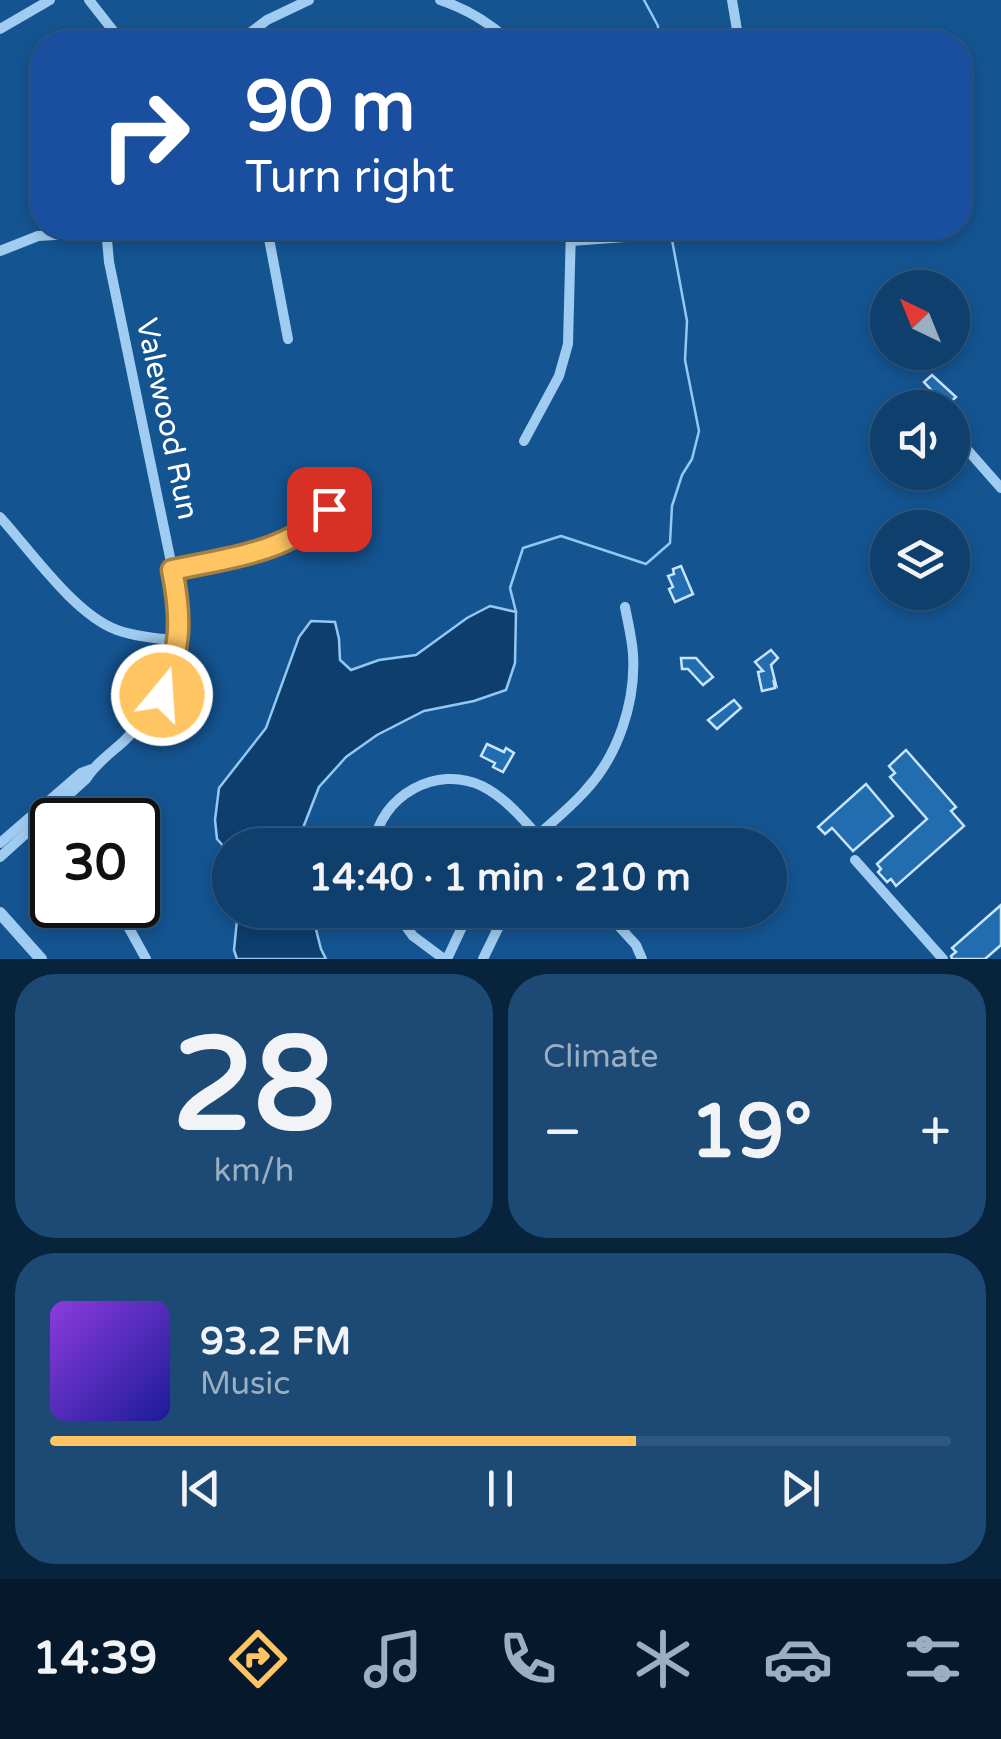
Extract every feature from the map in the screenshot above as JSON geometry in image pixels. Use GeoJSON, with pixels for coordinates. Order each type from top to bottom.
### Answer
{"type":"FeatureCollection","features":[{"type":"Feature","properties":{"kind":"street"},"geometry":{"type":"LineString","coordinates":[[0,29],[50,0]]}},
{"type":"Feature","properties":{"kind":"street"},"geometry":{"type":"LineString","coordinates":[[89,0],[113,30]]}},
{"type":"Feature","properties":{"kind":"street"},"geometry":{"type":"LineString","coordinates":[[254,30],[309,0]]}},
{"type":"Feature","properties":{"kind":"street"},"geometry":{"type":"LineString","coordinates":[[440,0],[469,12],[495,30]]}},
{"type":"Feature","properties":{"kind":"street"},"geometry":{"type":"LineString","coordinates":[[732,0],[737,30]]}},
{"type":"Feature","properties":{"kind":"street"},"geometry":{"type":"LineString","coordinates":[[0,251],[30,239]]}},
{"type":"Feature","properties":{"kind":"street","name":"Valewood Run"},"geometry":{"type":"LineString","coordinates":[[0,857],[86,779],[151,712],[170,675],[179,640],[179,601],[107,240]]}},
{"type":"Feature","properties":{"kind":"street"},"geometry":{"type":"LineString","coordinates":[[269,240],[288,339]]}},
{"type":"Feature","properties":{"kind":"street"},"geometry":{"type":"LineString","coordinates":[[524,441],[551,392],[568,344],[571,241],[584,240]]}},
{"type":"Feature","properties":{"kind":"street"},"geometry":{"type":"LineString","coordinates":[[970,453],[1001,488]]}},
{"type":"Feature","properties":{"kind":"street"},"geometry":{"type":"LineString","coordinates":[[0,516],[97,620],[132,634],[179,640]]}},
{"type":"Feature","properties":{"kind":"street"},"geometry":{"type":"LineString","coordinates":[[552,828],[594,780],[626,718],[633,663],[626,607]]}},
{"type":"Feature","properties":{"kind":"street","name":"Valewood Run"},"geometry":{"type":"LineString","coordinates":[[0,843],[81,772],[92,769]]}},
{"type":"Feature","properties":{"kind":"street"},"geometry":{"type":"LineString","coordinates":[[378,828],[396,801],[418,785],[446,779],[486,788],[531,828]]}},
{"type":"Feature","properties":{"kind":"street"},"geometry":{"type":"LineString","coordinates":[[855,860],[943,959]]}},
{"type":"Feature","properties":{"kind":"street"},"geometry":{"type":"LineString","coordinates":[[0,913],[41,959]]}},
{"type":"Feature","properties":{"kind":"street"},"geometry":{"type":"LineString","coordinates":[[129,928],[146,959]]}},
{"type":"Feature","properties":{"kind":"street"},"geometry":{"type":"LineString","coordinates":[[406,928],[446,959],[461,928]]}},
{"type":"Feature","properties":{"kind":"street"},"geometry":{"type":"LineString","coordinates":[[483,959],[498,928]]}},
{"type":"Feature","properties":{"kind":"street"},"geometry":{"type":"LineString","coordinates":[[620,928],[636,945],[642,959]]}},
{"type":"Feature","properties":{"kind":"lane"},"geometry":{"type":"LineString","coordinates":[[172,570],[273,547],[311,525],[329,509]]}},
{"type":"Feature","properties":{"kind":"water"},"geometry":{"type":"Polygon","coordinates":[[[490,606],[516,612],[515,663],[506,690],[424,711],[377,735],[346,757],[319,787],[303,828],[216,828],[219,788],[266,728],[299,637],[311,621],[335,622],[340,660],[351,670],[379,660],[416,655],[490,606]]]}},
{"type":"Feature","properties":{"kind":"water"},"geometry":{"type":"Polygon","coordinates":[[[236,928],[316,928],[326,959],[237,959],[236,928]]]}},
{"type":"Feature","properties":{"kind":"building"},"geometry":{"type":"Polygon","coordinates":[[[932,375],[948,390],[931,390],[924,382],[932,375]]]}},
{"type":"Feature","properties":{"kind":"building"},"geometry":{"type":"Polygon","coordinates":[[[681,566],[693,594],[675,602],[668,576],[681,566]]]}},
{"type":"Feature","properties":{"kind":"building"},"geometry":{"type":"Polygon","coordinates":[[[771,650],[778,658],[771,665],[776,685],[762,691],[758,672],[763,671],[755,662],[771,650]]]}},
{"type":"Feature","properties":{"kind":"building"},"geometry":{"type":"Polygon","coordinates":[[[681,658],[696,658],[713,677],[703,685],[688,669],[682,669],[681,658]]]}},
{"type":"Feature","properties":{"kind":"building"},"geometry":{"type":"Polygon","coordinates":[[[734,700],[741,708],[717,729],[708,720],[734,700]]]}},
{"type":"Feature","properties":{"kind":"building"},"geometry":{"type":"Polygon","coordinates":[[[487,744],[514,753],[503,772],[481,756],[487,744]]]}},
{"type":"Feature","properties":{"kind":"building"},"geometry":{"type":"Polygon","coordinates":[[[906,750],[956,807],[951,811],[964,826],[896,886],[878,872],[881,869],[877,864],[927,819],[890,777],[895,773],[889,766],[906,750]]]}},
{"type":"Feature","properties":{"kind":"building"},"geometry":{"type":"Polygon","coordinates":[[[866,784],[893,816],[853,851],[832,828],[825,834],[818,827],[866,784]]]}},
{"type":"Feature","properties":{"kind":"building"},"geometry":{"type":"Polygon","coordinates":[[[1001,905],[1001,945],[985,959],[952,959],[956,952],[952,948],[1001,905]]]}},
{"type":"Feature","properties":{"kind":"waterway"},"geometry":{"type":"LineString","coordinates":[[644,0],[658,30]]}},
{"type":"Feature","properties":{"kind":"waterway"},"geometry":{"type":"LineString","coordinates":[[516,612],[510,588],[523,548],[561,536],[646,564],[670,543],[672,506],[699,431],[685,360],[687,321],[672,240]]}},
{"type":"Feature","properties":{"kind":"route"},"geometry":{"type":"LineString","coordinates":[[162,695],[179,640],[179,601],[172,570],[273,547],[311,525],[329,509]]}}]}
